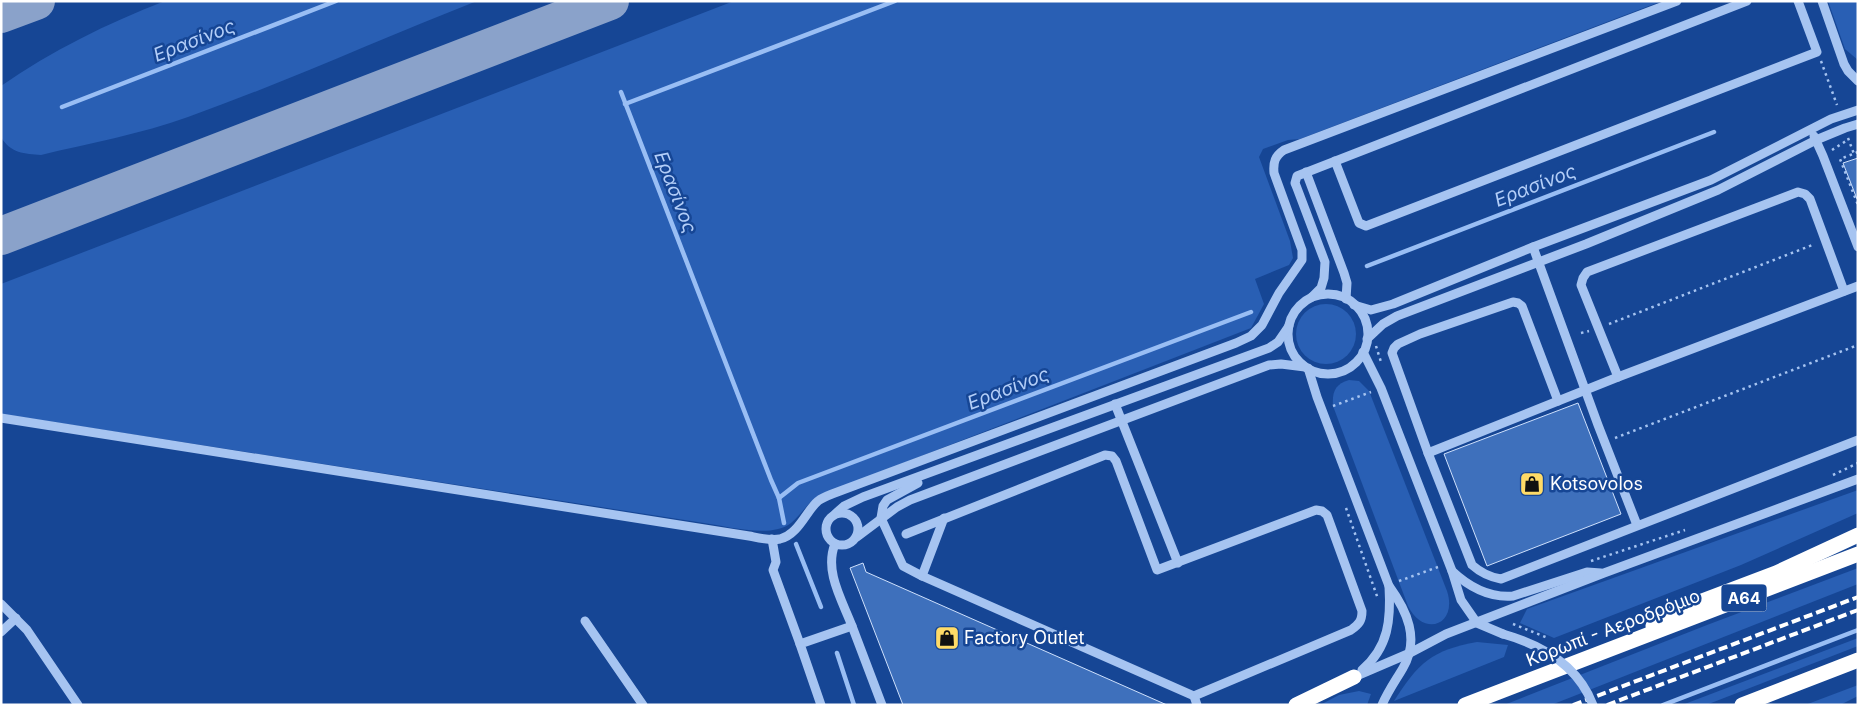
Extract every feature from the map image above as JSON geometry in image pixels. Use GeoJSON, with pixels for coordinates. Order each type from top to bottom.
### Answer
{"type":"FeatureCollection","features":[{"type":"Feature","properties":{"kind":"highway"},"geometry":{"type":"LineString","coordinates":[[1631,641],[1673,612],[1776,573],[1858,535]]}},
{"type":"Feature","properties":{"kind":"highway","name":"Κορωπί - Αεροδρόμιο"},"geometry":{"type":"LineString","coordinates":[[1465,705],[1858,554]]}},
{"type":"Feature","properties":{"kind":"highway"},"geometry":{"type":"LineString","coordinates":[[1742,705],[1858,660]]}},
{"type":"Feature","properties":{"kind":"highway"},"geometry":{"type":"LineString","coordinates":[[1296,705],[1354,677]]}},
{"type":"Feature","properties":{"kind":"street"},"geometry":{"type":"LineString","coordinates":[[1,418],[772,540],[785,537],[802,523],[817,502],[832,494],[1251,336],[1262,325],[1279,293],[1302,260],[1302,250],[1274,173],[1273,163],[1279,153],[1677,1]]}},
{"type":"Feature","properties":{"kind":"street"},"geometry":{"type":"LineString","coordinates":[[1312,298],[1321,288],[1325,262],[1295,183],[1297,176],[1747,1]]}},
{"type":"Feature","properties":{"kind":"street"},"geometry":{"type":"LineString","coordinates":[[1335,161],[1359,223],[1366,226],[1817,52],[1798,1]]}},
{"type":"Feature","properties":{"kind":"street"},"geometry":{"type":"LineString","coordinates":[[1822,1],[1844,64],[1848,71],[1858,80]]}},
{"type":"Feature","properties":{"kind":"street"},"geometry":{"type":"LineString","coordinates":[[1354,305],[1371,310],[1380,308],[1533,247],[1711,180],[1831,119],[1858,110]]}},
{"type":"Feature","properties":{"kind":"street"},"geometry":{"type":"LineString","coordinates":[[1371,340],[1363,317],[1354,305],[1346,298],[1325,294],[1305,301],[1294,312],[1288,334],[1294,356],[1307,367],[1320,373],[1339,372],[1351,366],[1363,352],[1383,324],[1397,316],[1586,244],[1718,190],[1816,140],[1858,124]]}},
{"type":"Feature","properties":{"kind":"street"},"geometry":{"type":"LineString","coordinates":[[1811,129],[1858,247]]}},
{"type":"Feature","properties":{"kind":"street"},"geometry":{"type":"LineString","coordinates":[[1306,172],[1344,273],[1347,283],[1346,298]]}},
{"type":"Feature","properties":{"kind":"street"},"geometry":{"type":"LineString","coordinates":[[1618,377],[1581,285],[1587,272],[1798,192],[1805,194],[1810,199],[1844,291]]}},
{"type":"Feature","properties":{"kind":"street"},"geometry":{"type":"LineString","coordinates":[[1533,247],[1637,525]]}},
{"type":"Feature","properties":{"kind":"street"},"geometry":{"type":"LineString","coordinates":[[1428,452],[1618,377],[1858,286]]}},
{"type":"Feature","properties":{"kind":"street"},"geometry":{"type":"LineString","coordinates":[[1558,401],[1522,306],[1518,303],[1513,302],[1420,334],[1398,344],[1392,353],[1472,565],[1492,578],[1501,578],[1858,440]]}},
{"type":"Feature","properties":{"kind":"street"},"geometry":{"type":"LineString","coordinates":[[1289,326],[1278,342],[1269,348],[854,501],[844,506],[831,517],[826,526],[828,537],[840,546],[850,544],[881,518],[910,500],[1269,365],[1280,364],[1307,367]]}},
{"type":"Feature","properties":{"kind":"street"},"geometry":{"type":"LineString","coordinates":[[1363,352],[1381,388],[1452,571],[1461,600],[1477,623],[1536,645],[1559,659],[1585,687],[1593,705]]}},
{"type":"Feature","properties":{"kind":"street"},"geometry":{"type":"LineString","coordinates":[[1307,367],[1389,586],[1401,602],[1407,616],[1411,638],[1410,653],[1382,705]]}},
{"type":"Feature","properties":{"kind":"street"},"geometry":{"type":"LineString","coordinates":[[1115,404],[1123,420],[1178,563]]}},
{"type":"Feature","properties":{"kind":"street"},"geometry":{"type":"LineString","coordinates":[[906,534],[1105,455],[1112,456],[1116,461],[1157,570],[1316,510],[1322,511],[1326,515],[1362,611],[1362,617],[1359,624],[1351,630],[1196,700],[922,576],[904,566],[881,518],[883,506],[887,500],[918,483],[922,476]]}},
{"type":"Feature","properties":{"kind":"street"},"geometry":{"type":"LineString","coordinates":[[1354,677],[1410,653],[1446,634],[1858,479]]}},
{"type":"Feature","properties":{"kind":"street"},"geometry":{"type":"LineString","coordinates":[[835,514],[846,513],[854,518],[859,527],[857,537]]}},
{"type":"Feature","properties":{"kind":"street"},"geometry":{"type":"LineString","coordinates":[[922,576],[944,518]]}},
{"type":"Feature","properties":{"kind":"street"},"geometry":{"type":"LineString","coordinates":[[772,540],[776,555],[773,570],[821,705]]}},
{"type":"Feature","properties":{"kind":"street"},"geometry":{"type":"LineString","coordinates":[[835,544],[832,557],[832,573],[882,705]]}},
{"type":"Feature","properties":{"kind":"street"},"geometry":{"type":"LineString","coordinates":[[1452,571],[1476,589],[1494,596],[1503,597],[1520,594],[1588,572],[1604,573]]}},
{"type":"Feature","properties":{"kind":"street"},"geometry":{"type":"LineString","coordinates":[[1354,677],[1373,661],[1380,649],[1389,625],[1389,586]]}},
{"type":"Feature","properties":{"kind":"street"},"geometry":{"type":"LineString","coordinates":[[1,604],[27,630],[78,705]]}},
{"type":"Feature","properties":{"kind":"street"},"geometry":{"type":"LineString","coordinates":[[1,632],[16,618]]}},
{"type":"Feature","properties":{"kind":"street"},"geometry":{"type":"LineString","coordinates":[[585,621],[643,705]]}},
{"type":"Feature","properties":{"kind":"street"},"geometry":{"type":"LineString","coordinates":[[800,644],[852,626]]}},
{"type":"Feature","properties":{"kind":"path"},"geometry":{"type":"LineString","coordinates":[[1817,52],[1838,108]]}},
{"type":"Feature","properties":{"kind":"path"},"geometry":{"type":"LineString","coordinates":[[1847,134],[1854,154]]}},
{"type":"Feature","properties":{"kind":"path"},"geometry":{"type":"LineString","coordinates":[[1858,152],[1840,159],[1858,205]]}},
{"type":"Feature","properties":{"kind":"path"},"geometry":{"type":"LineString","coordinates":[[1607,324],[1815,244]]}},
{"type":"Feature","properties":{"kind":"path"},"geometry":{"type":"LineString","coordinates":[[1581,333],[1591,330]]}},
{"type":"Feature","properties":{"kind":"path"},"geometry":{"type":"LineString","coordinates":[[1371,340],[1384,369]]}},
{"type":"Feature","properties":{"kind":"path"},"geometry":{"type":"LineString","coordinates":[[1604,441],[1858,345]]}},
{"type":"Feature","properties":{"kind":"path"},"geometry":{"type":"LineString","coordinates":[[1332,407],[1370,392]]}},
{"type":"Feature","properties":{"kind":"path"},"geometry":{"type":"LineString","coordinates":[[1826,477],[1851,468],[1858,463]]}},
{"type":"Feature","properties":{"kind":"path"},"geometry":{"type":"LineString","coordinates":[[1346,507],[1378,600]]}},
{"type":"Feature","properties":{"kind":"path"},"geometry":{"type":"LineString","coordinates":[[1588,562],[1691,528]]}},
{"type":"Feature","properties":{"kind":"path"},"geometry":{"type":"LineString","coordinates":[[1398,581],[1438,568]]}},
{"type":"Feature","properties":{"kind":"shaded area"},"geometry":{"type":"Polygon","coordinates":[[[165,1],[477,1],[225,104],[170,123],[41,155],[18,152],[5,142],[1,137],[1,86],[40,61],[80,39],[165,1]]]}},
{"type":"Feature","properties":{"kind":"shaded area"},"geometry":{"type":"Polygon","coordinates":[[[734,1],[1662,1],[1300,139],[1288,140],[1263,149],[1259,157],[1290,241],[1293,258],[1289,265],[1255,279],[1264,304],[1251,328],[818,496],[795,520],[782,528],[761,531],[736,529],[1,414],[1,284],[734,1]]]}},
{"type":"Feature","properties":{"kind":"shaded area"},"geometry":{"type":"Polygon","coordinates":[[[1828,1],[1858,1],[1858,60],[1845,49],[1828,1]]]}},
{"type":"Feature","properties":{"kind":"shaded area"},"geometry":{"type":"Polygon","coordinates":[[[1326,304],[1343,309],[1351,317],[1356,334],[1351,351],[1343,359],[1326,364],[1309,359],[1301,351],[1296,334],[1301,317],[1309,309],[1326,304]]]}},
{"type":"Feature","properties":{"kind":"shaded area"},"geometry":{"type":"Polygon","coordinates":[[[1349,380],[1359,381],[1369,391],[1447,591],[1448,612],[1444,619],[1438,623],[1422,622],[1408,606],[1333,406],[1335,389],[1340,384],[1349,380]]]}},
{"type":"Feature","properties":{"kind":"shaded area"},"geometry":{"type":"Polygon","coordinates":[[[1858,490],[1858,513],[1741,565],[1554,638],[1520,623],[1527,609],[1858,490]]]}},
{"type":"Feature","properties":{"kind":"shaded area"},"geometry":{"type":"Polygon","coordinates":[[[1858,568],[1858,584],[1551,705],[1504,705],[1707,625],[1858,568]]]}},
{"type":"Feature","properties":{"kind":"shaded area"},"geometry":{"type":"Polygon","coordinates":[[[1858,638],[1858,646],[1706,705],[1682,705],[1858,638]]]}},
{"type":"Feature","properties":{"kind":"shaded area"},"geometry":{"type":"Polygon","coordinates":[[[1477,642],[1508,645],[1504,657],[1394,701],[1411,677],[1428,660],[1448,649],[1477,642]]]}},
{"type":"Feature","properties":{"kind":"shaded area"},"geometry":{"type":"Polygon","coordinates":[[[1858,685],[1858,696],[1840,705],[1805,705],[1858,685]]]}},
{"type":"Feature","properties":{"kind":"shaded area"},"geometry":{"type":"Polygon","coordinates":[[[1359,691],[1371,694],[1367,705],[1320,705],[1339,695],[1359,691]]]}},
{"type":"Feature","properties":{"kind":"building"},"geometry":{"type":"Polygon","coordinates":[[[1858,158],[1858,199],[1857,199],[1843,163],[1858,158]]]}},
{"type":"Feature","properties":{"kind":"building","name":"Kotsovolos"},"geometry":{"type":"Polygon","coordinates":[[[1578,403],[1621,514],[1487,566],[1444,454],[1578,403]]]}},
{"type":"Feature","properties":{"kind":"building","name":"Factory Outlet"},"geometry":{"type":"Polygon","coordinates":[[[863,563],[866,572],[1167,705],[903,705],[850,568],[863,563]]]}},
{"type":"Feature","properties":{"kind":"waterway","name":"Ερασίνος"},"geometry":{"type":"LineString","coordinates":[[62,107],[336,1]]}},
{"type":"Feature","properties":{"kind":"waterway"},"geometry":{"type":"LineString","coordinates":[[625,104],[895,1]]}},
{"type":"Feature","properties":{"kind":"waterway","name":"Ερασίνος"},"geometry":{"type":"LineString","coordinates":[[621,92],[779,498],[784,523]]}},
{"type":"Feature","properties":{"kind":"waterway","name":"Ερασίνος"},"geometry":{"type":"LineString","coordinates":[[1367,266],[1714,132]]}},
{"type":"Feature","properties":{"kind":"waterway","name":"Ερασίνος"},"geometry":{"type":"LineString","coordinates":[[779,498],[798,483],[1251,312]]}},
{"type":"Feature","properties":{"kind":"waterway","name":"Ερασίνος"},"geometry":{"type":"LineString","coordinates":[[796,544],[821,607]]}},
{"type":"Feature","properties":{"kind":"waterway"},"geometry":{"type":"LineString","coordinates":[[1663,705],[1858,630]]}},
{"type":"Feature","properties":{"kind":"waterway","name":"Ερασίνος"},"geometry":{"type":"LineString","coordinates":[[837,653],[854,705]]}},
{"type":"Feature","properties":{"kind":"taxiway"},"geometry":{"type":"LineString","coordinates":[[1,14],[36,1]]}},
{"type":"Feature","properties":{"kind":"taxiway"},"geometry":{"type":"LineString","coordinates":[[1,236],[610,1]]}},
{"type":"Feature","properties":{"kind":"railway"},"geometry":{"type":"LineString","coordinates":[[1573,705],[1858,597]]}},
{"type":"Feature","properties":{"kind":"railway"},"geometry":{"type":"LineString","coordinates":[[1607,705],[1858,610]]}},
{"type":"Feature","properties":{"kind":"place","name":"Kotsovolos"},"geometry":{"type":"Point","coordinates":[1532,484]}},
{"type":"Feature","properties":{"kind":"place","name":"Factory Outlet"},"geometry":{"type":"Point","coordinates":[947,638]}}]}
